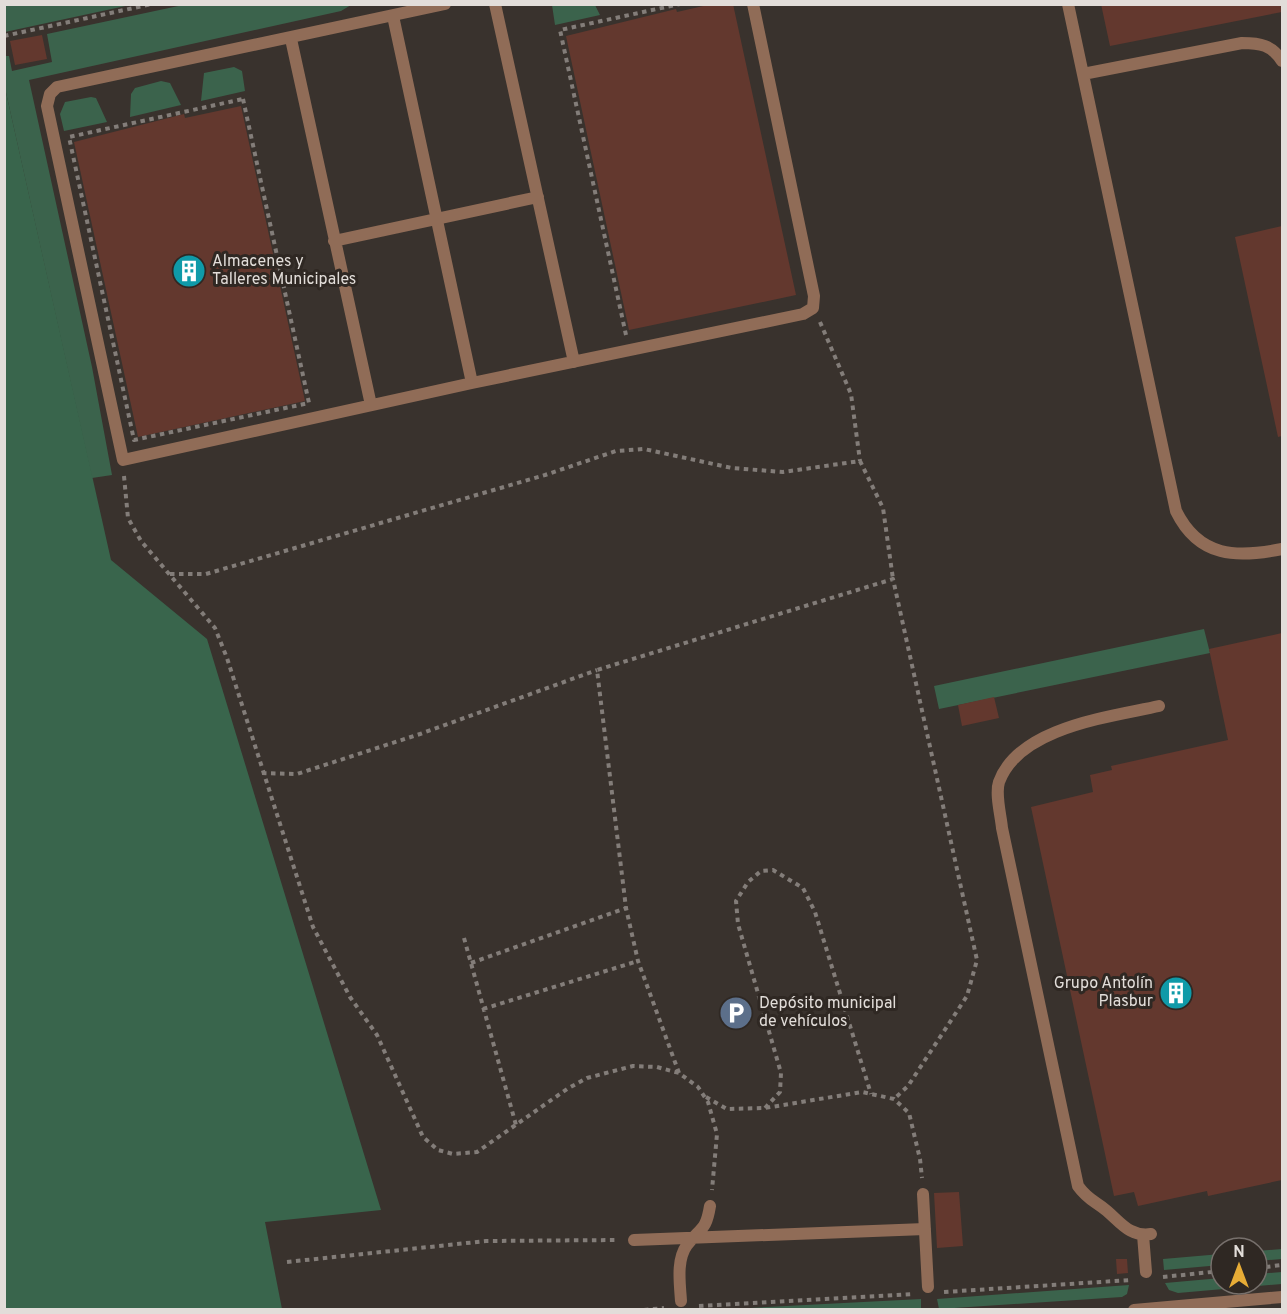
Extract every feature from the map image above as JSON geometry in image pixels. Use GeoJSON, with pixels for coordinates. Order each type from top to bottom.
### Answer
{"type":"FeatureCollection","features":[{"type":"Feature","properties":{"kind":"street"},"geometry":{"type":"LineString","coordinates":[[382,4],[389,17],[472,382]]}},
{"type":"Feature","properties":{"kind":"street"},"geometry":{"type":"LineString","coordinates":[[445,4],[291,39],[57,87],[50,94],[47,106],[123,460],[472,382],[803,314],[813,308],[814,296],[753,4]]}},
{"type":"Feature","properties":{"kind":"street"},"geometry":{"type":"LineString","coordinates":[[495,4],[573,362]]}},
{"type":"Feature","properties":{"kind":"street"},"geometry":{"type":"LineString","coordinates":[[1068,4],[1176,511],[1184,527],[1197,541],[1223,553],[1254,555],[1282,549]]}},
{"type":"Feature","properties":{"kind":"street"},"geometry":{"type":"LineString","coordinates":[[291,39],[371,405]]}},
{"type":"Feature","properties":{"kind":"street"},"geometry":{"type":"LineString","coordinates":[[1083,74],[1242,43],[1261,43],[1277,53],[1282,61]]}},
{"type":"Feature","properties":{"kind":"street"},"geometry":{"type":"LineString","coordinates":[[334,241],[538,197]]}},
{"type":"Feature","properties":{"kind":"street"},"geometry":{"type":"LineString","coordinates":[[1146,1272],[1147,1235],[1120,1225],[1106,1209],[1087,1199],[1078,1186],[1002,828],[998,783],[1016,757],[1042,738],[1077,724],[1159,706]]}},
{"type":"Feature","properties":{"kind":"street"},"geometry":{"type":"LineString","coordinates":[[923,1194],[928,1287]]}},
{"type":"Feature","properties":{"kind":"street"},"geometry":{"type":"LineString","coordinates":[[681,1301],[681,1262],[686,1246],[707,1224],[710,1206]]}},
{"type":"Feature","properties":{"kind":"street"},"geometry":{"type":"LineString","coordinates":[[633,1240],[693,1240],[925,1228]]}},
{"type":"Feature","properties":{"kind":"street"},"geometry":{"type":"LineString","coordinates":[[1134,1310],[1282,1297]]}},
{"type":"Feature","properties":{"kind":"path"},"geometry":{"type":"LineString","coordinates":[[4,36],[152,4]]}},
{"type":"Feature","properties":{"kind":"path"},"geometry":{"type":"LineString","coordinates":[[638,332],[626,335],[560,30],[680,4]]}},
{"type":"Feature","properties":{"kind":"path"},"geometry":{"type":"LineString","coordinates":[[243,99],[309,403],[134,440],[69,136],[243,99]]}},
{"type":"Feature","properties":{"kind":"path"},"geometry":{"type":"LineString","coordinates":[[813,308],[851,394],[860,461],[883,508],[893,579],[977,960],[968,996],[908,1086],[894,1099]]}},
{"type":"Feature","properties":{"kind":"path"},"geometry":{"type":"LineString","coordinates":[[169,574],[206,573],[545,475],[616,451],[644,449],[732,468],[783,472],[860,461]]}},
{"type":"Feature","properties":{"kind":"path"},"geometry":{"type":"LineString","coordinates":[[123,460],[128,519],[141,541],[214,628],[227,658],[313,927],[350,997],[376,1035],[423,1137],[438,1150],[453,1154],[477,1152],[567,1089],[587,1078],[633,1066],[657,1067],[679,1073],[698,1087],[705,1097],[717,1134],[710,1206]]}},
{"type":"Feature","properties":{"kind":"path"},"geometry":{"type":"LineString","coordinates":[[262,773],[297,774],[420,734],[597,670],[893,579]]}},
{"type":"Feature","properties":{"kind":"path"},"geometry":{"type":"LineString","coordinates":[[597,670],[626,908],[638,961],[679,1073]]}},
{"type":"Feature","properties":{"kind":"path"},"geometry":{"type":"LineString","coordinates":[[765,1108],[780,1092],[781,1073],[738,924],[736,901],[748,882],[761,871],[773,870],[791,880],[803,888],[811,904],[871,1094]]}},
{"type":"Feature","properties":{"kind":"path"},"geometry":{"type":"LineString","coordinates":[[471,963],[626,908]]}},
{"type":"Feature","properties":{"kind":"path"},"geometry":{"type":"LineString","coordinates":[[464,938],[516,1125]]}},
{"type":"Feature","properties":{"kind":"path"},"geometry":{"type":"LineString","coordinates":[[483,1009],[638,961]]}},
{"type":"Feature","properties":{"kind":"path"},"geometry":{"type":"LineString","coordinates":[[705,1097],[727,1109],[765,1108],[862,1092],[894,1099],[909,1113],[920,1159],[923,1194]]}},
{"type":"Feature","properties":{"kind":"path"},"geometry":{"type":"LineString","coordinates":[[287,1262],[486,1241],[633,1240]]}},
{"type":"Feature","properties":{"kind":"green space"},"geometry":{"type":"Polygon","coordinates":[[[5,4],[130,4],[130,5],[5,32],[5,4]]]}},
{"type":"Feature","properties":{"kind":"green space"},"geometry":{"type":"Polygon","coordinates":[[[183,5],[351,5],[341,11],[29,80],[92,367],[112,475],[92,478],[5,88],[4,56],[9,56],[12,71],[52,62],[47,34],[183,5]]]}},
{"type":"Feature","properties":{"kind":"green space"},"geometry":{"type":"Polygon","coordinates":[[[552,5],[595,5],[600,15],[555,25],[552,5]]]}},
{"type":"Feature","properties":{"kind":"green space"},"geometry":{"type":"Polygon","coordinates":[[[234,67],[242,71],[245,91],[201,101],[204,73],[234,67]]]}},
{"type":"Feature","properties":{"kind":"green space"},"geometry":{"type":"Polygon","coordinates":[[[161,81],[170,83],[181,105],[130,117],[131,94],[135,88],[161,81]]]}},
{"type":"Feature","properties":{"kind":"green space"},"geometry":{"type":"Polygon","coordinates":[[[5,88],[111,560],[207,639],[381,1210],[265,1222],[282,1309],[5,1309],[5,88]]]}},
{"type":"Feature","properties":{"kind":"green space"},"geometry":{"type":"Polygon","coordinates":[[[96,98],[107,122],[64,131],[60,114],[65,102],[96,98]]]}},
{"type":"Feature","properties":{"kind":"green space"},"geometry":{"type":"Polygon","coordinates":[[[1204,629],[1210,653],[939,709],[934,686],[1204,629]]]}},
{"type":"Feature","properties":{"kind":"green space"},"geometry":{"type":"Polygon","coordinates":[[[1282,1249],[1282,1259],[1269,1260],[1269,1250],[1282,1249]]]}},
{"type":"Feature","properties":{"kind":"green space"},"geometry":{"type":"Polygon","coordinates":[[[1209,1255],[1209,1266],[1164,1270],[1163,1259],[1209,1255]]]}},
{"type":"Feature","properties":{"kind":"green space"},"geometry":{"type":"Polygon","coordinates":[[[1282,1272],[1282,1284],[1269,1285],[1269,1273],[1282,1272]]]}},
{"type":"Feature","properties":{"kind":"green space"},"geometry":{"type":"Polygon","coordinates":[[[1209,1279],[1209,1290],[1178,1293],[1169,1290],[1165,1283],[1209,1279]]]}},
{"type":"Feature","properties":{"kind":"green space"},"geometry":{"type":"Polygon","coordinates":[[[1129,1285],[1127,1294],[1122,1297],[939,1309],[937,1299],[1129,1285]]]}},
{"type":"Feature","properties":{"kind":"green space"},"geometry":{"type":"Polygon","coordinates":[[[921,1299],[921,1309],[731,1309],[921,1299]]]}},
{"type":"Feature","properties":{"kind":"building"},"geometry":{"type":"Polygon","coordinates":[[[712,4],[733,4],[796,295],[629,330],[566,36],[676,9],[677,12],[712,4]]]}},
{"type":"Feature","properties":{"kind":"building"},"geometry":{"type":"Polygon","coordinates":[[[1101,4],[1282,4],[1282,12],[1110,46],[1101,4]]]}},
{"type":"Feature","properties":{"kind":"building"},"geometry":{"type":"Polygon","coordinates":[[[42,35],[47,59],[15,65],[10,41],[42,35]]]}},
{"type":"Feature","properties":{"kind":"building","name":"Almacenes y Talleres Municipales"},"geometry":{"type":"Polygon","coordinates":[[[241,106],[305,401],[138,437],[74,142],[184,114],[185,118],[241,106]]]}},
{"type":"Feature","properties":{"kind":"building"},"geometry":{"type":"Polygon","coordinates":[[[1282,226],[1282,436],[1278,437],[1235,237],[1282,226]]]}},
{"type":"Feature","properties":{"kind":"building","name":"Grupo Antolín Plasbur"},"geometry":{"type":"Polygon","coordinates":[[[1282,633],[1282,1180],[1208,1196],[1207,1191],[1138,1206],[1134,1192],[1114,1196],[1031,807],[1093,792],[1090,775],[1112,770],[1111,766],[1228,740],[1209,649],[1282,633]]]}},
{"type":"Feature","properties":{"kind":"building"},"geometry":{"type":"Polygon","coordinates":[[[994,697],[999,718],[962,726],[958,705],[994,697]]]}},
{"type":"Feature","properties":{"kind":"building"},"geometry":{"type":"Polygon","coordinates":[[[959,1192],[963,1246],[937,1248],[934,1193],[959,1192]]]}},
{"type":"Feature","properties":{"kind":"building"},"geometry":{"type":"Polygon","coordinates":[[[1116,1259],[1127,1259],[1128,1273],[1117,1274],[1116,1259]]]}},
{"type":"Feature","properties":{"kind":"place","name":"Almacenes y Talleres Municipales"},"geometry":{"type":"Point","coordinates":[189,271]}},
{"type":"Feature","properties":{"kind":"place","name":"Grupo Antolín Plasbur"},"geometry":{"type":"Point","coordinates":[1176,993]}},
{"type":"Feature","properties":{"kind":"place","name":"Depósito municipal de vehículos"},"geometry":{"type":"Point","coordinates":[736,1013]}}]}
